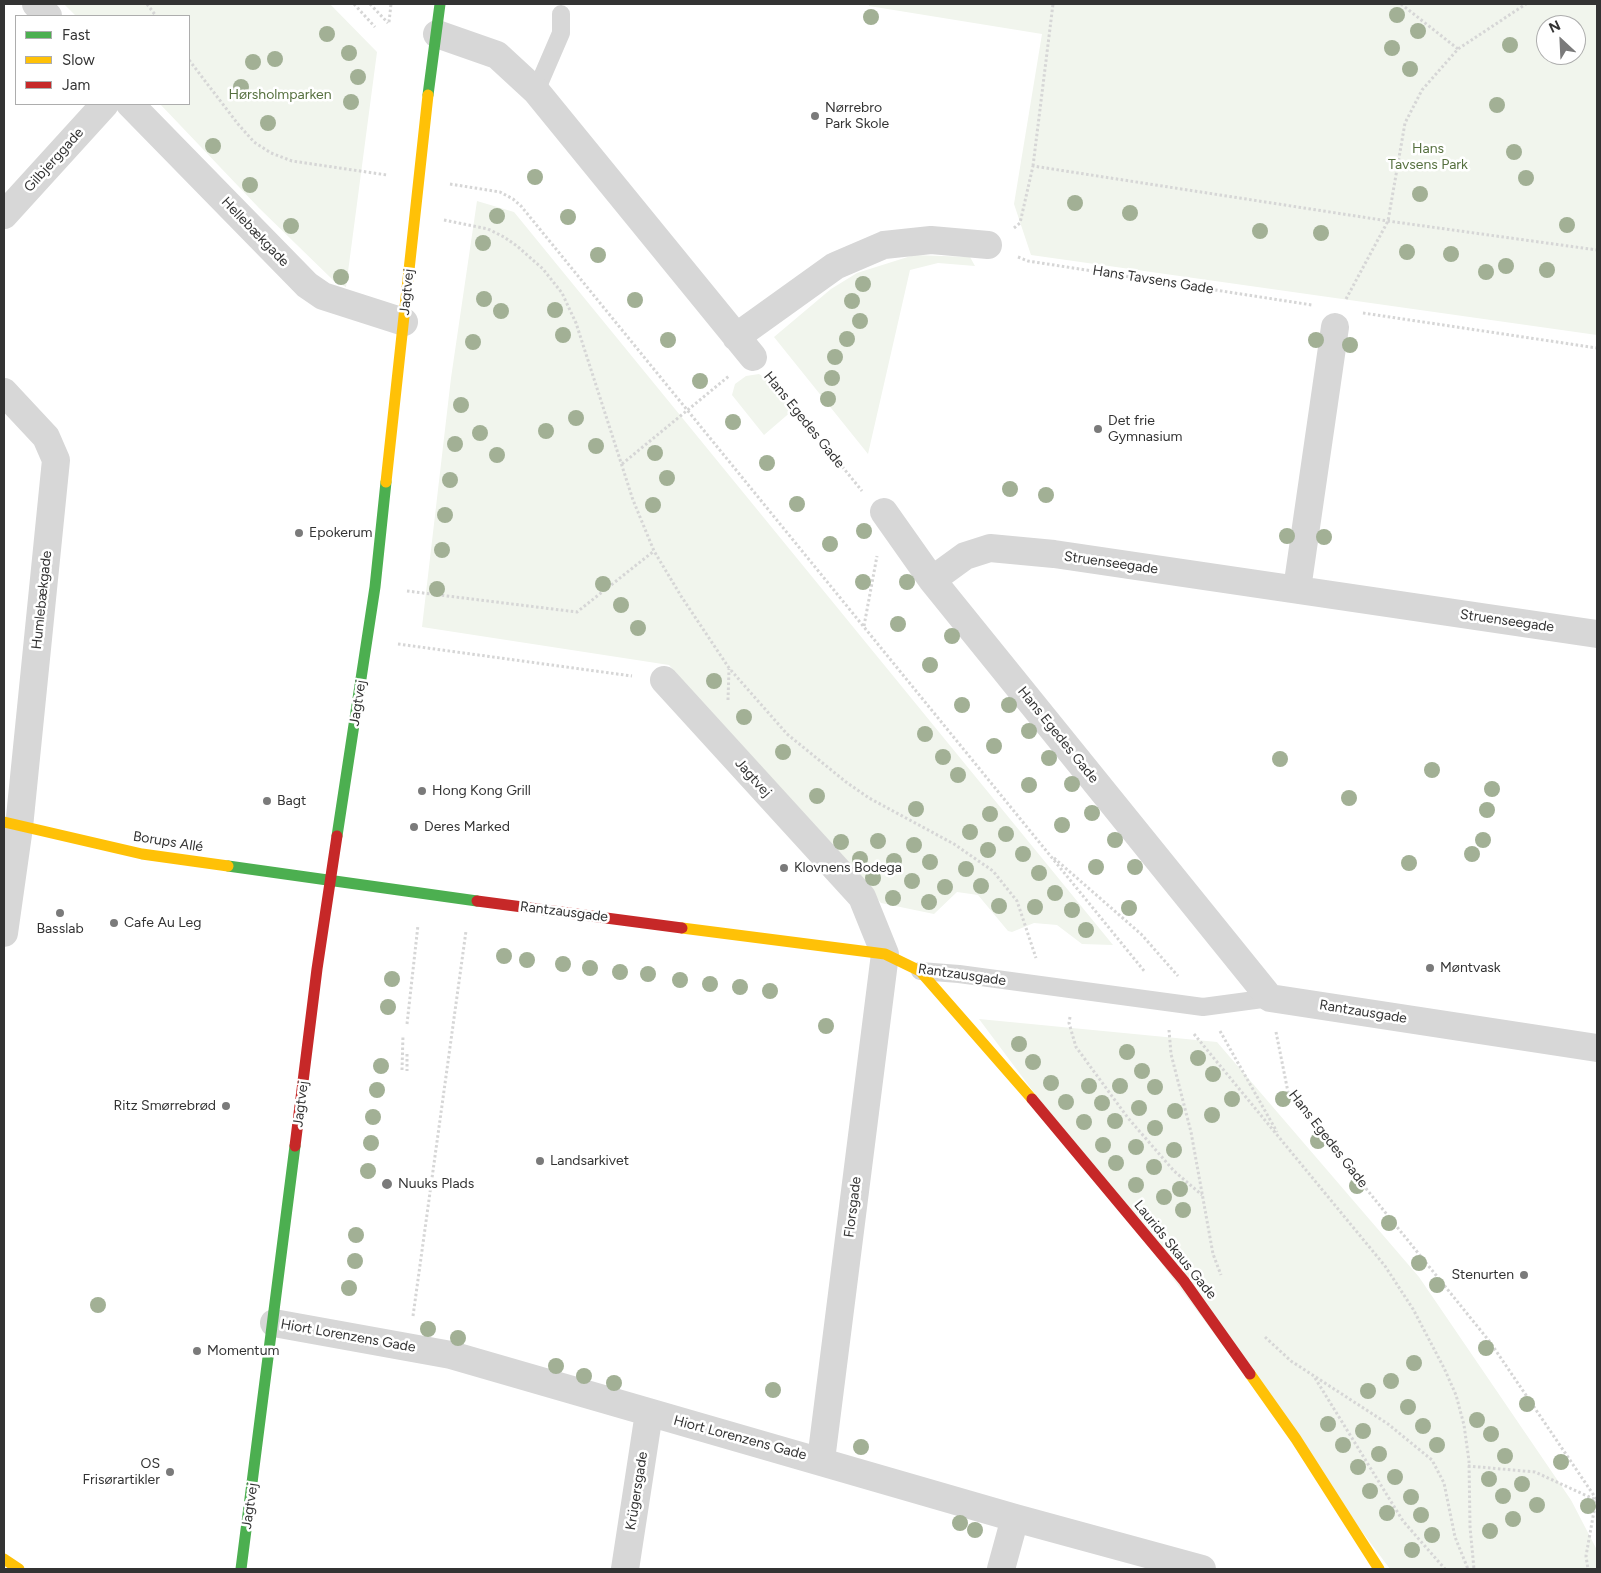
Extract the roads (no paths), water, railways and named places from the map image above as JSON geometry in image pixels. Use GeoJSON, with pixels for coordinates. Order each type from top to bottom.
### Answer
{"type":"FeatureCollection","features":[{"type":"Feature","properties":{"kind":"street"},"geometry":{"type":"LineString","coordinates":[[36,4],[47,15]]}},
{"type":"Feature","properties":{"kind":"street","name":"Jagtvej"},"geometry":{"type":"LineString","coordinates":[[241,1569],[274,1323],[329,881],[375,588],[415,214],[440,4]]}},
{"type":"Feature","properties":{"kind":"street"},"geometry":{"type":"LineString","coordinates":[[437,34],[497,55],[536,91],[754,358]]}},
{"type":"Feature","properties":{"kind":"street","name":"Gilbjerggade"},"geometry":{"type":"LineString","coordinates":[[4,215],[104,105]]}},
{"type":"Feature","properties":{"kind":"street","name":"Hellebækgade"},"geometry":{"type":"LineString","coordinates":[[131,105],[306,285],[323,296],[404,322]]}},
{"type":"Feature","properties":{"kind":"street"},"geometry":{"type":"LineString","coordinates":[[736,337],[835,266],[884,245],[931,240],[988,245]]}},
{"type":"Feature","properties":{"kind":"street"},"geometry":{"type":"LineString","coordinates":[[1297,589],[1328,317]]}},
{"type":"Feature","properties":{"kind":"street","name":"Humlebækgade"},"geometry":{"type":"LineString","coordinates":[[4,392],[46,437],[56,460],[11,824],[4,933]]}},
{"type":"Feature","properties":{"kind":"street","name":"Hans Egedes Gade"},"geometry":{"type":"LineString","coordinates":[[884,512],[932,580],[1270,998]]}},
{"type":"Feature","properties":{"kind":"street","name":"Struenseegade"},"geometry":{"type":"LineString","coordinates":[[932,580],[964,556],[990,548],[1054,554],[1597,634]]}},
{"type":"Feature","properties":{"kind":"street","name":"Jagtvej"},"geometry":{"type":"LineString","coordinates":[[664,680],[862,897],[885,954]]}},
{"type":"Feature","properties":{"kind":"street","name":"Borups Allé"},"geometry":{"type":"LineString","coordinates":[[11,824],[142,854],[329,881]]}},
{"type":"Feature","properties":{"kind":"street","name":"Rantzausgade"},"geometry":{"type":"LineString","coordinates":[[329,881],[885,954],[920,971]]}},
{"type":"Feature","properties":{"kind":"street","name":"Florsgade"},"geometry":{"type":"LineString","coordinates":[[820,1460],[885,954]]}},
{"type":"Feature","properties":{"kind":"street","name":"Laurids Skaus Gade"},"geometry":{"type":"LineString","coordinates":[[920,971],[1014,1077],[1184,1281],[1296,1439],[1378,1569]]}},
{"type":"Feature","properties":{"kind":"street","name":"Rantzausgade"},"geometry":{"type":"LineString","coordinates":[[1270,998],[1597,1048]]}},
{"type":"Feature","properties":{"kind":"street","name":"Hiort Lorenzens Gade"},"geometry":{"type":"LineString","coordinates":[[274,1323],[451,1355],[649,1413],[820,1460],[1015,1518],[1202,1569]]}},
{"type":"Feature","properties":{"kind":"street","name":"Krügersgade"},"geometry":{"type":"LineString","coordinates":[[625,1569],[649,1413]]}},
{"type":"Feature","properties":{"kind":"street"},"geometry":{"type":"LineString","coordinates":[[1001,1569],[1015,1518]]}},
{"type":"Feature","properties":{"kind":"street"},"geometry":{"type":"LineString","coordinates":[[4,1559],[19,1569]]}},
{"type":"Feature","properties":{"kind":"lane"},"geometry":{"type":"LineString","coordinates":[[536,91],[561,34],[561,14]]}},
{"type":"Feature","properties":{"kind":"lane","name":"Rantzausgade"},"geometry":{"type":"LineString","coordinates":[[920,971],[1203,1006],[1270,998]]}},
{"type":"Feature","properties":{"kind":"place","name":"Nørrebro Park Skole"},"geometry":{"type":"Point","coordinates":[815,116]}},
{"type":"Feature","properties":{"kind":"place","name":"Det frie Gymnasium"},"geometry":{"type":"Point","coordinates":[1098,429]}},
{"type":"Feature","properties":{"kind":"place","name":"Epokerum"},"geometry":{"type":"Point","coordinates":[299,533]}},
{"type":"Feature","properties":{"kind":"place","name":"Hong Kong Grill"},"geometry":{"type":"Point","coordinates":[422,791]}},
{"type":"Feature","properties":{"kind":"place","name":"Bagt"},"geometry":{"type":"Point","coordinates":[267,801]}},
{"type":"Feature","properties":{"kind":"place","name":"Deres Marked"},"geometry":{"type":"Point","coordinates":[414,827]}},
{"type":"Feature","properties":{"kind":"place","name":"Klovnens Bodega"},"geometry":{"type":"Point","coordinates":[784,868]}},
{"type":"Feature","properties":{"kind":"place","name":"Basslab"},"geometry":{"type":"Point","coordinates":[60,913]}},
{"type":"Feature","properties":{"kind":"place","name":"Cafe Au Leg"},"geometry":{"type":"Point","coordinates":[114,923]}},
{"type":"Feature","properties":{"kind":"place","name":"Møntvask"},"geometry":{"type":"Point","coordinates":[1430,968]}},
{"type":"Feature","properties":{"kind":"place","name":"Ritz Smørrebrød"},"geometry":{"type":"Point","coordinates":[226,1106]}},
{"type":"Feature","properties":{"kind":"place","name":"Landsarkivet"},"geometry":{"type":"Point","coordinates":[540,1161]}},
{"type":"Feature","properties":{"kind":"place","name":"Nuuks Plads"},"geometry":{"type":"Point","coordinates":[387,1184]}},
{"type":"Feature","properties":{"kind":"place","name":"Stenurten"},"geometry":{"type":"Point","coordinates":[1524,1275]}},
{"type":"Feature","properties":{"kind":"place","name":"Momentum"},"geometry":{"type":"Point","coordinates":[197,1351]}},
{"type":"Feature","properties":{"kind":"place","name":"OS Frisørartikler"},"geometry":{"type":"Point","coordinates":[170,1472]}},
{"type":"Feature","properties":{"kind":"park label","name":"Hørsholmparken"},"geometry":{"type":"Point","coordinates":[280,95]}},
{"type":"Feature","properties":{"kind":"park label","name":"Hans Tavsens Park"},"geometry":{"type":"Point","coordinates":[1428,158]}}]}
